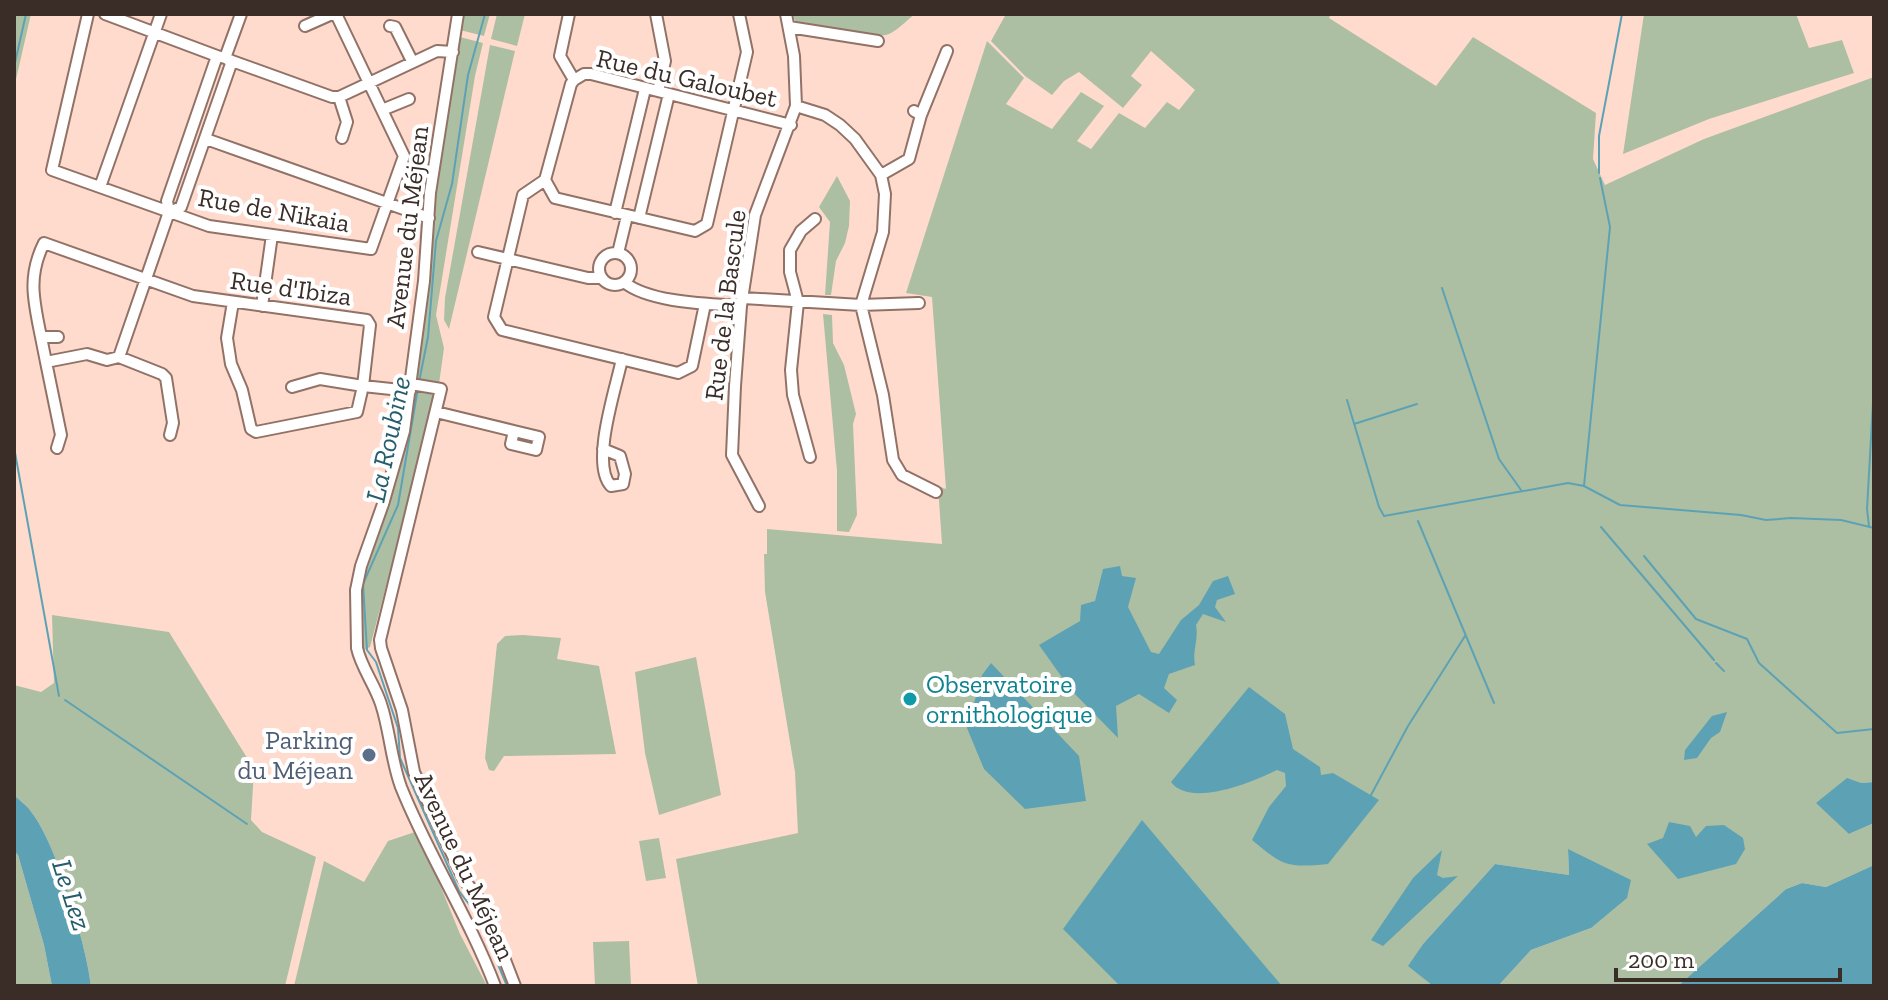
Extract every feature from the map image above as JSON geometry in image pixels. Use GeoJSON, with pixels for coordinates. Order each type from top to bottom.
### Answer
{"type":"FeatureCollection","features":[{"type":"Feature","properties":{"kind":"street","name":"Rue de Nikaia"},"geometry":{"type":"LineString","coordinates":[[88,14],[52,170],[209,226],[371,249],[387,203]]}},
{"type":"Feature","properties":{"kind":"street"},"geometry":{"type":"LineString","coordinates":[[105,14],[332,97],[339,97],[437,51],[453,52]]}},
{"type":"Feature","properties":{"kind":"street"},"geometry":{"type":"LineString","coordinates":[[100,187],[161,14]]}},
{"type":"Feature","properties":{"kind":"street"},"geometry":{"type":"LineString","coordinates":[[119,357],[169,212],[167,201],[241,14]]}},
{"type":"Feature","properties":{"kind":"street"},"geometry":{"type":"LineString","coordinates":[[305,26],[334,14],[404,156],[387,203]]}},
{"type":"Feature","properties":{"kind":"street","name":"Avenue du Méjean"},"geometry":{"type":"LineString","coordinates":[[458,14],[430,193],[410,388],[401,442],[356,590],[357,648],[387,721],[402,788],[479,944],[495,986]]}},
{"type":"Feature","properties":{"kind":"street"},"geometry":{"type":"LineString","coordinates":[[569,14],[560,56],[574,80],[545,180],[523,195],[494,317],[502,330],[678,373],[692,366],[705,304]]}},
{"type":"Feature","properties":{"kind":"street"},"geometry":{"type":"LineString","coordinates":[[639,218],[664,92],[665,61],[656,14]]}},
{"type":"Feature","properties":{"kind":"street"},"geometry":{"type":"LineString","coordinates":[[545,180],[555,198],[695,231],[707,224],[747,52],[739,14]]}},
{"type":"Feature","properties":{"kind":"street","name":"Rue de la Bascule"},"geometry":{"type":"LineString","coordinates":[[759,506],[732,455],[735,386],[742,302],[758,203],[796,106],[796,76],[786,14]]}},
{"type":"Feature","properties":{"kind":"street"},"geometry":{"type":"LineString","coordinates":[[390,26],[395,27],[412,61]]}},
{"type":"Feature","properties":{"kind":"street"},"geometry":{"type":"LineString","coordinates":[[789,27],[878,41]]}},
{"type":"Feature","properties":{"kind":"street"},"geometry":{"type":"LineString","coordinates":[[881,175],[909,159],[917,113],[947,51]]}},
{"type":"Feature","properties":{"kind":"street"},"geometry":{"type":"LineString","coordinates":[[169,212],[181,207],[206,139],[225,59]]}},
{"type":"Feature","properties":{"kind":"street","name":"Rue du Galoubet"},"geometry":{"type":"LineString","coordinates":[[574,80],[591,74],[791,125]]}},
{"type":"Feature","properties":{"kind":"street"},"geometry":{"type":"LineString","coordinates":[[615,213],[645,89]]}},
{"type":"Feature","properties":{"kind":"street"},"geometry":{"type":"LineString","coordinates":[[339,97],[347,122],[342,138]]}},
{"type":"Feature","properties":{"kind":"street"},"geometry":{"type":"LineString","coordinates":[[382,110],[409,99]]}},
{"type":"Feature","properties":{"kind":"street"},"geometry":{"type":"LineString","coordinates":[[796,106],[825,115],[840,125],[855,139],[881,175],[885,194],[885,223],[861,305],[883,395],[893,460],[902,475],[936,492]]}},
{"type":"Feature","properties":{"kind":"street"},"geometry":{"type":"LineString","coordinates":[[206,139],[429,218]]}},
{"type":"Feature","properties":{"kind":"street"},"geometry":{"type":"LineString","coordinates":[[618,253],[627,216]]}},
{"type":"Feature","properties":{"kind":"street"},"geometry":{"type":"LineString","coordinates":[[810,457],[793,395],[791,370],[798,302],[790,272],[790,250],[801,231],[815,219]]}},
{"type":"Feature","properties":{"kind":"street"},"geometry":{"type":"LineString","coordinates":[[262,306],[272,235]]}},
{"type":"Feature","properties":{"kind":"street","name":"Rue d'Ibiza"},"geometry":{"type":"LineString","coordinates":[[41,337],[32,291],[37,258],[44,243],[193,296],[367,320],[370,325],[363,386]]}},
{"type":"Feature","properties":{"kind":"street"},"geometry":{"type":"LineString","coordinates":[[478,252],[588,278],[602,278],[611,284],[624,282],[633,289],[705,304],[919,303]]}},
{"type":"Feature","properties":{"kind":"street"},"geometry":{"type":"LineString","coordinates":[[602,278],[599,268],[603,258],[618,253]]}},
{"type":"Feature","properties":{"kind":"street"},"geometry":{"type":"LineString","coordinates":[[618,253],[630,263],[630,273],[624,282]]}},
{"type":"Feature","properties":{"kind":"street"},"geometry":{"type":"LineString","coordinates":[[233,302],[227,338],[231,364],[242,390],[251,429],[256,432],[357,412],[363,386]]}},
{"type":"Feature","properties":{"kind":"street"},"geometry":{"type":"LineString","coordinates":[[57,448],[61,435],[41,337],[58,337]]}},
{"type":"Feature","properties":{"kind":"street"},"geometry":{"type":"LineString","coordinates":[[46,362],[87,354],[107,360],[119,357],[162,374],[166,378],[173,423],[170,435]]}},
{"type":"Feature","properties":{"kind":"street"},"geometry":{"type":"LineString","coordinates":[[603,449],[622,359]]}},
{"type":"Feature","properties":{"kind":"street"},"geometry":{"type":"LineString","coordinates":[[292,387],[320,379],[363,386],[439,389],[380,640],[381,648],[402,710],[414,772],[463,878],[484,906],[515,986]]}},
{"type":"Feature","properties":{"kind":"street"},"geometry":{"type":"LineString","coordinates":[[436,412],[514,431]]}},
{"type":"Feature","properties":{"kind":"green space"},"geometry":{"type":"Polygon","coordinates":[[[14,14],[31,14],[14,88],[14,14]]]}},
{"type":"Feature","properties":{"kind":"green space"},"geometry":{"type":"Polygon","coordinates":[[[463,14],[490,14],[484,36],[460,30],[463,14]]]}},
{"type":"Feature","properties":{"kind":"green space"},"geometry":{"type":"Polygon","coordinates":[[[497,14],[525,14],[517,46],[491,39],[497,14]]]}},
{"type":"Feature","properties":{"kind":"green space"},"geometry":{"type":"Polygon","coordinates":[[[793,14],[915,14],[889,34],[881,35],[814,26],[795,21],[793,14]]]}},
{"type":"Feature","properties":{"kind":"green space"},"geometry":{"type":"Polygon","coordinates":[[[1006,14],[1331,14],[1329,18],[1436,86],[1473,37],[1596,113],[1593,159],[1605,185],[1704,139],[1874,77],[1874,782],[1861,783],[1849,834],[1874,823],[1874,865],[1826,887],[1802,883],[1786,889],[1678,986],[1498,986],[1531,950],[1591,928],[1568,850],[1569,875],[1495,864],[1423,944],[1409,966],[1433,986],[698,986],[676,859],[798,833],[795,772],[765,592],[767,529],[942,544],[938,486],[946,489],[932,297],[906,293],[987,41],[1024,78],[1006,104],[1052,129],[1081,92],[1104,106],[1077,141],[1091,149],[1119,113],[1145,128],[1167,102],[1179,110],[1195,90],[1151,51],[1131,76],[1142,85],[1123,108],[1079,72],[1064,81],[1052,95],[1025,76],[991,41],[1006,14]]]}},
{"type":"Feature","properties":{"kind":"green space"},"geometry":{"type":"Polygon","coordinates":[[[1644,14],[1796,14],[1809,48],[1842,40],[1854,73],[1709,119],[1623,154],[1644,14]]]}},
{"type":"Feature","properties":{"kind":"green space"},"geometry":{"type":"Polygon","coordinates":[[[460,37],[483,43],[436,315],[444,348],[439,384],[417,381],[432,222],[460,37]]]}},
{"type":"Feature","properties":{"kind":"green space"},"geometry":{"type":"Polygon","coordinates":[[[490,45],[515,51],[449,329],[444,320],[445,298],[490,45]]]}},
{"type":"Feature","properties":{"kind":"green space"},"geometry":{"type":"Polygon","coordinates":[[[837,176],[850,201],[849,226],[836,261],[831,295],[825,295],[830,222],[819,207],[837,176]]]}},
{"type":"Feature","properties":{"kind":"green space"},"geometry":{"type":"Polygon","coordinates":[[[823,314],[832,315],[833,343],[844,365],[856,414],[853,424],[857,515],[849,532],[837,531],[837,471],[823,314]]]}},
{"type":"Feature","properties":{"kind":"green space"},"geometry":{"type":"Polygon","coordinates":[[[415,389],[437,392],[370,647],[362,651],[360,585],[415,389]]]}},
{"type":"Feature","properties":{"kind":"green space"},"geometry":{"type":"Polygon","coordinates":[[[52,615],[169,632],[254,769],[251,820],[262,832],[316,857],[285,986],[91,986],[77,922],[51,847],[30,810],[14,795],[14,685],[41,692],[54,683],[52,615]]]}},
{"type":"Feature","properties":{"kind":"green space"},"geometry":{"type":"Polygon","coordinates":[[[505,636],[561,638],[557,659],[599,666],[616,754],[504,756],[494,771],[489,770],[485,758],[497,644],[505,636]]]}},
{"type":"Feature","properties":{"kind":"green space"},"geometry":{"type":"Polygon","coordinates":[[[696,657],[721,795],[659,815],[645,753],[635,672],[696,657]]]}},
{"type":"Feature","properties":{"kind":"green space"},"geometry":{"type":"Polygon","coordinates":[[[418,831],[460,934],[487,986],[294,986],[324,861],[364,882],[388,841],[418,831]]]}},
{"type":"Feature","properties":{"kind":"green space"},"geometry":{"type":"Polygon","coordinates":[[[659,838],[666,878],[646,881],[639,841],[659,838]]]}},
{"type":"Feature","properties":{"kind":"green space"},"geometry":{"type":"Polygon","coordinates":[[[14,851],[18,855],[44,945],[52,986],[14,986],[14,851]]]}},
{"type":"Feature","properties":{"kind":"green space"},"geometry":{"type":"Polygon","coordinates":[[[629,941],[631,986],[595,986],[593,942],[629,941]]]}},
{"type":"Feature","properties":{"kind":"water"},"geometry":{"type":"Polygon","coordinates":[[[1120,566],[1122,576],[1136,578],[1128,607],[1151,652],[1159,654],[1181,620],[1199,605],[1213,581],[1228,576],[1235,594],[1217,600],[1215,607],[1226,622],[1203,614],[1196,625],[1195,665],[1169,674],[1164,688],[1177,700],[1169,713],[1139,694],[1116,706],[1118,738],[1071,690],[1039,645],[1080,621],[1081,605],[1095,601],[1103,569],[1120,566]]]}},
{"type":"Feature","properties":{"kind":"water"},"geometry":{"type":"Polygon","coordinates":[[[991,663],[1079,756],[1086,801],[1025,809],[984,769],[967,728],[982,675],[991,663]]]}},
{"type":"Feature","properties":{"kind":"water"},"geometry":{"type":"Polygon","coordinates":[[[1249,687],[1285,714],[1293,749],[1320,767],[1321,775],[1333,773],[1379,800],[1328,864],[1303,866],[1286,863],[1252,840],[1269,807],[1286,786],[1285,773],[1277,770],[1238,786],[1207,793],[1192,793],[1171,782],[1249,687]]]}},
{"type":"Feature","properties":{"kind":"water"},"geometry":{"type":"Polygon","coordinates":[[[1727,712],[1720,732],[1711,738],[1697,758],[1684,760],[1685,750],[1712,716],[1727,712]]]}},
{"type":"Feature","properties":{"kind":"water"},"geometry":{"type":"Polygon","coordinates":[[[1847,778],[1861,783],[1874,782],[1874,823],[1849,834],[1816,803],[1847,778]]]}},
{"type":"Feature","properties":{"kind":"water"},"geometry":{"type":"Polygon","coordinates":[[[14,795],[30,810],[51,847],[77,922],[91,986],[52,986],[44,945],[18,855],[14,851],[14,795]]]}},
{"type":"Feature","properties":{"kind":"water"},"geometry":{"type":"Polygon","coordinates":[[[1142,820],[1282,986],[1120,986],[1063,929],[1142,820]]]}},
{"type":"Feature","properties":{"kind":"water"},"geometry":{"type":"Polygon","coordinates":[[[1669,822],[1690,826],[1696,837],[1706,826],[1724,825],[1743,838],[1745,849],[1736,864],[1678,879],[1647,844],[1663,838],[1669,822]]]}},
{"type":"Feature","properties":{"kind":"water"},"geometry":{"type":"Polygon","coordinates":[[[1568,849],[1631,880],[1627,898],[1591,928],[1531,950],[1498,986],[1433,986],[1408,966],[1423,944],[1495,864],[1569,875],[1568,849]]]}},
{"type":"Feature","properties":{"kind":"water"},"geometry":{"type":"Polygon","coordinates":[[[1442,850],[1437,875],[1443,878],[1458,876],[1383,946],[1371,940],[1413,878],[1442,850]]]}},
{"type":"Feature","properties":{"kind":"water"},"geometry":{"type":"Polygon","coordinates":[[[1874,865],[1874,986],[1678,986],[1786,889],[1802,883],[1826,887],[1874,865]]]}},
{"type":"Feature","properties":{"kind":"waterway"},"geometry":{"type":"LineString","coordinates":[[14,67],[26,14]]}},
{"type":"Feature","properties":{"kind":"waterway","name":"La Roubine"},"geometry":{"type":"LineString","coordinates":[[419,382],[428,337],[436,241],[452,184],[468,75],[485,14]]}},
{"type":"Feature","properties":{"kind":"waterway"},"geometry":{"type":"LineString","coordinates":[[1599,173],[1599,136],[1622,14]]}},
{"type":"Feature","properties":{"kind":"waterway"},"geometry":{"type":"LineString","coordinates":[[1584,486],[1610,227],[1600,178]]}},
{"type":"Feature","properties":{"kind":"waterway"},"geometry":{"type":"LineString","coordinates":[[1442,288],[1499,459],[1521,490]]}},
{"type":"Feature","properties":{"kind":"waterway"},"geometry":{"type":"LineString","coordinates":[[1869,526],[1867,509],[1874,385]]}},
{"type":"Feature","properties":{"kind":"waterway","name":"La Roubine"},"geometry":{"type":"LineString","coordinates":[[418,388],[398,505],[363,584],[367,650],[376,662],[398,728],[400,758],[459,891],[478,916],[507,986]]}},
{"type":"Feature","properties":{"kind":"waterway"},"geometry":{"type":"LineString","coordinates":[[1347,400],[1384,516],[1568,483],[1584,486],[1620,505],[1741,515],[1766,520],[1841,520],[1874,528]]}},
{"type":"Feature","properties":{"kind":"waterway"},"geometry":{"type":"LineString","coordinates":[[1354,424],[1417,404]]}},
{"type":"Feature","properties":{"kind":"waterway"},"geometry":{"type":"LineString","coordinates":[[14,447],[59,696]]}},
{"type":"Feature","properties":{"kind":"waterway"},"geometry":{"type":"LineString","coordinates":[[1418,521],[1494,703]]}},
{"type":"Feature","properties":{"kind":"waterway"},"geometry":{"type":"LineString","coordinates":[[1601,527],[1714,660]]}},
{"type":"Feature","properties":{"kind":"waterway"},"geometry":{"type":"LineString","coordinates":[[1644,556],[1696,619],[1747,639],[1759,663],[1837,733],[1874,729]]}},
{"type":"Feature","properties":{"kind":"waterway"},"geometry":{"type":"LineString","coordinates":[[1371,795],[1408,726],[1465,636]]}},
{"type":"Feature","properties":{"kind":"waterway"},"geometry":{"type":"LineString","coordinates":[[1716,663],[1724,671]]}},
{"type":"Feature","properties":{"kind":"waterway"},"geometry":{"type":"LineString","coordinates":[[65,700],[247,824]]}},
{"type":"Feature","properties":{"kind":"place","name":"Observatoire ornithologique"},"geometry":{"type":"Point","coordinates":[910,699]}},
{"type":"Feature","properties":{"kind":"place","name":"Parking du Méjean"},"geometry":{"type":"Point","coordinates":[369,755]}},
{"type":"Feature","properties":{"kind":"water label","name":"Le Lez"},"geometry":{"type":"Point","coordinates":[72,895]}}]}
